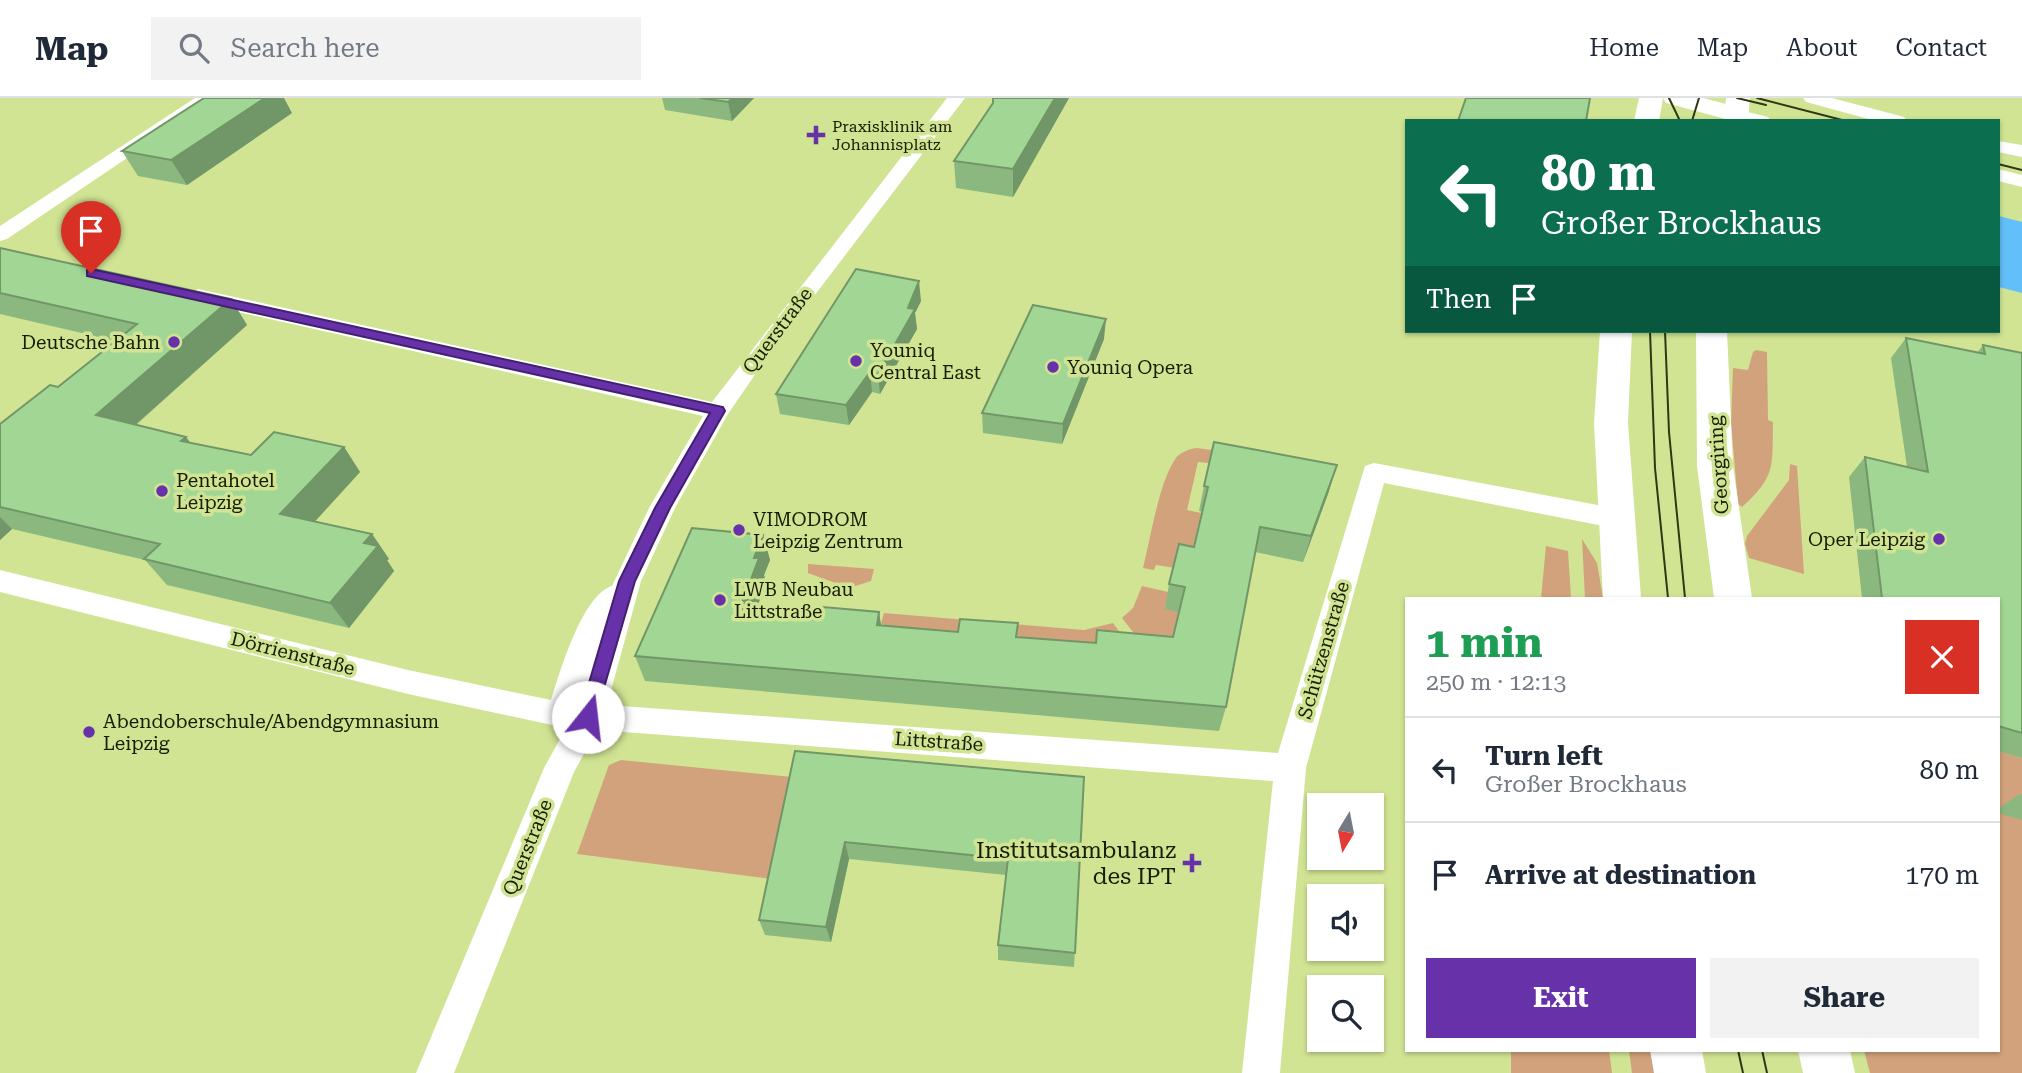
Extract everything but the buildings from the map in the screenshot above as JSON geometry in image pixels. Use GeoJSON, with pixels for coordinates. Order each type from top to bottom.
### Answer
{"type":"FeatureCollection","features":[{"type":"Feature","properties":{"kind":"main road"},"geometry":{"type":"LineString","coordinates":[[1646,119],[1651,98]]}},
{"type":"Feature","properties":{"kind":"main road"},"geometry":{"type":"LineString","coordinates":[[1675,98],[1737,111]]}},
{"type":"Feature","properties":{"kind":"main road"},"geometry":{"type":"LineString","coordinates":[[1616,333],[1611,423],[1614,517],[1622,597]]}},
{"type":"Feature","properties":{"kind":"main road","name":"Georgiring"},"geometry":{"type":"LineString","coordinates":[[1711,333],[1715,466],[1733,597]]}},
{"type":"Feature","properties":{"kind":"main road"},"geometry":{"type":"LineString","coordinates":[[1676,1052],[1680,1073]]}},
{"type":"Feature","properties":{"kind":"main road"},"geometry":{"type":"LineString","coordinates":[[1824,1052],[1829,1073]]}},
{"type":"Feature","properties":{"kind":"street"},"geometry":{"type":"LineString","coordinates":[[0,234],[207,98]]}},
{"type":"Feature","properties":{"kind":"street","name":"Querstraße"},"geometry":{"type":"LineString","coordinates":[[435,1073],[559,768],[575,716],[581,650],[603,610],[627,581],[662,508],[718,411],[755,358],[956,98]]}},
{"type":"Feature","properties":{"kind":"street"},"geometry":{"type":"LineString","coordinates":[[1812,98],[1891,119]]}},
{"type":"Feature","properties":{"kind":"street"},"geometry":{"type":"LineString","coordinates":[[1737,111],[1757,119]]}},
{"type":"Feature","properties":{"kind":"street"},"geometry":{"type":"LineString","coordinates":[[2000,146],[2022,151]]}},
{"type":"Feature","properties":{"kind":"street"},"geometry":{"type":"LineString","coordinates":[[2000,176],[2022,181]]}},
{"type":"Feature","properties":{"kind":"street"},"geometry":{"type":"LineString","coordinates":[[173,291],[718,411]]}},
{"type":"Feature","properties":{"kind":"street","name":"Schützenstraße"},"geometry":{"type":"LineString","coordinates":[[1261,1073],[1290,768],[1374,472],[1614,517]]}},
{"type":"Feature","properties":{"kind":"street","name":"Dörrienstraße"},"geometry":{"type":"LineString","coordinates":[[0,581],[408,682],[575,716]]}},
{"type":"Feature","properties":{"kind":"street","name":"Littstraße"},"geometry":{"type":"LineString","coordinates":[[575,716],[1290,768]]}},
{"type":"Feature","properties":{"kind":"shaded area"},"geometry":{"type":"Polygon","coordinates":[[[1756,350],[1767,352],[1768,420],[1773,422],[1772,460],[1767,478],[1742,507],[1738,504],[1731,423],[1733,368],[1748,370],[1756,350]]]}},
{"type":"Feature","properties":{"kind":"shaded area"},"geometry":{"type":"Polygon","coordinates":[[[1197,448],[1212,450],[1209,463],[1198,462],[1187,510],[1201,513],[1188,570],[1156,565],[1154,570],[1143,568],[1159,498],[1169,471],[1178,456],[1197,448]]]}},
{"type":"Feature","properties":{"kind":"shaded area"},"geometry":{"type":"Polygon","coordinates":[[[1790,464],[1797,466],[1804,574],[1749,558],[1745,544],[1747,536],[1789,480],[1790,464]]]}},
{"type":"Feature","properties":{"kind":"shaded area"},"geometry":{"type":"Polygon","coordinates":[[[1582,539],[1597,563],[1603,597],[1585,597],[1582,539]]]}},
{"type":"Feature","properties":{"kind":"shaded area"},"geometry":{"type":"Polygon","coordinates":[[[1546,546],[1568,551],[1571,597],[1541,597],[1546,546]]]}},
{"type":"Feature","properties":{"kind":"shaded area"},"geometry":{"type":"Polygon","coordinates":[[[808,564],[874,569],[871,581],[849,588],[808,573],[808,564]]]}},
{"type":"Feature","properties":{"kind":"shaded area"},"geometry":{"type":"Polygon","coordinates":[[[1142,586],[1168,592],[1180,612],[1166,674],[1122,618],[1133,608],[1142,586]]]}},
{"type":"Feature","properties":{"kind":"shaded area"},"geometry":{"type":"Polygon","coordinates":[[[884,613],[1003,623],[880,649],[886,625],[881,624],[884,613]]]}},
{"type":"Feature","properties":{"kind":"shaded area"},"geometry":{"type":"Polygon","coordinates":[[[1113,623],[1127,642],[1096,641],[1094,668],[1017,648],[1019,636],[1012,635],[1014,624],[1084,630],[1113,623]]]}},
{"type":"Feature","properties":{"kind":"shaded area"},"geometry":{"type":"Polygon","coordinates":[[[2000,751],[2022,758],[2022,1073],[1870,1073],[1865,1052],[2000,1052],[2000,751]]]}},
{"type":"Feature","properties":{"kind":"shaded area"},"geometry":{"type":"Polygon","coordinates":[[[621,760],[792,777],[772,879],[577,854],[609,765],[621,760]]]}},
{"type":"Feature","properties":{"kind":"shaded area"},"geometry":{"type":"Polygon","coordinates":[[[1511,1052],[1609,1052],[1612,1073],[1511,1073],[1511,1052]]]}},
{"type":"Feature","properties":{"kind":"shaded area"},"geometry":{"type":"Polygon","coordinates":[[[1629,1052],[1652,1052],[1655,1073],[1632,1073],[1629,1052]]]}},
{"type":"Feature","properties":{"kind":"water"},"geometry":{"type":"Polygon","coordinates":[[[2000,216],[2022,222],[2022,293],[2000,287],[2000,216]]]}},
{"type":"Feature","properties":{"kind":"tram line"},"geometry":{"type":"LineString","coordinates":[[1669,98],[1679,119]]}},
{"type":"Feature","properties":{"kind":"tram line"},"geometry":{"type":"LineString","coordinates":[[1693,119],[1699,98]]}},
{"type":"Feature","properties":{"kind":"tram line"},"geometry":{"type":"LineString","coordinates":[[1737,98],[1766,105]]}},
{"type":"Feature","properties":{"kind":"tram line"},"geometry":{"type":"LineString","coordinates":[[1757,98],[1838,119]]}},
{"type":"Feature","properties":{"kind":"tram line"},"geometry":{"type":"LineString","coordinates":[[2000,164],[2022,170]]}},
{"type":"Feature","properties":{"kind":"tram line"},"geometry":{"type":"LineString","coordinates":[[1650,333],[1655,468],[1668,597]]}},
{"type":"Feature","properties":{"kind":"tram line"},"geometry":{"type":"LineString","coordinates":[[1665,333],[1669,432],[1685,597]]}},
{"type":"Feature","properties":{"kind":"tram line"},"geometry":{"type":"LineString","coordinates":[[1738,1052],[1743,1073]]}},
{"type":"Feature","properties":{"kind":"tram line"},"geometry":{"type":"LineString","coordinates":[[1762,1052],[1767,1073]]}},
{"type":"Feature","properties":{"kind":"place","name":"Praxisklinik am Johannisplatz"},"geometry":{"type":"Point","coordinates":[816,135]}},
{"type":"Feature","properties":{"kind":"place","name":"Deutsche Bahn"},"geometry":{"type":"Point","coordinates":[174,342]}},
{"type":"Feature","properties":{"kind":"place","name":"Youniq Central East"},"geometry":{"type":"Point","coordinates":[856,361]}},
{"type":"Feature","properties":{"kind":"place","name":"Youniq Opera"},"geometry":{"type":"Point","coordinates":[1053,367]}},
{"type":"Feature","properties":{"kind":"place","name":"Pentahotel Leipzig"},"geometry":{"type":"Point","coordinates":[162,491]}},
{"type":"Feature","properties":{"kind":"place","name":"VIMODROM Leipzig Zentrum"},"geometry":{"type":"Point","coordinates":[739,530]}},
{"type":"Feature","properties":{"kind":"place","name":"Oper Leipzig"},"geometry":{"type":"Point","coordinates":[1939,539]}},
{"type":"Feature","properties":{"kind":"place","name":"LWB Neubau Littstraße"},"geometry":{"type":"Point","coordinates":[720,600]}},
{"type":"Feature","properties":{"kind":"place","name":"Abendoberschule/Abendgymnasium Leipzig"},"geometry":{"type":"Point","coordinates":[89,732]}},
{"type":"Feature","properties":{"kind":"place","name":"Institutsambulanz des IPT"},"geometry":{"type":"Point","coordinates":[1192,863]}},
{"type":"Feature","properties":{"kind":"route"},"geometry":{"type":"LineString","coordinates":[[91,273],[718,411],[662,508],[627,581],[588,717]]}}]}
